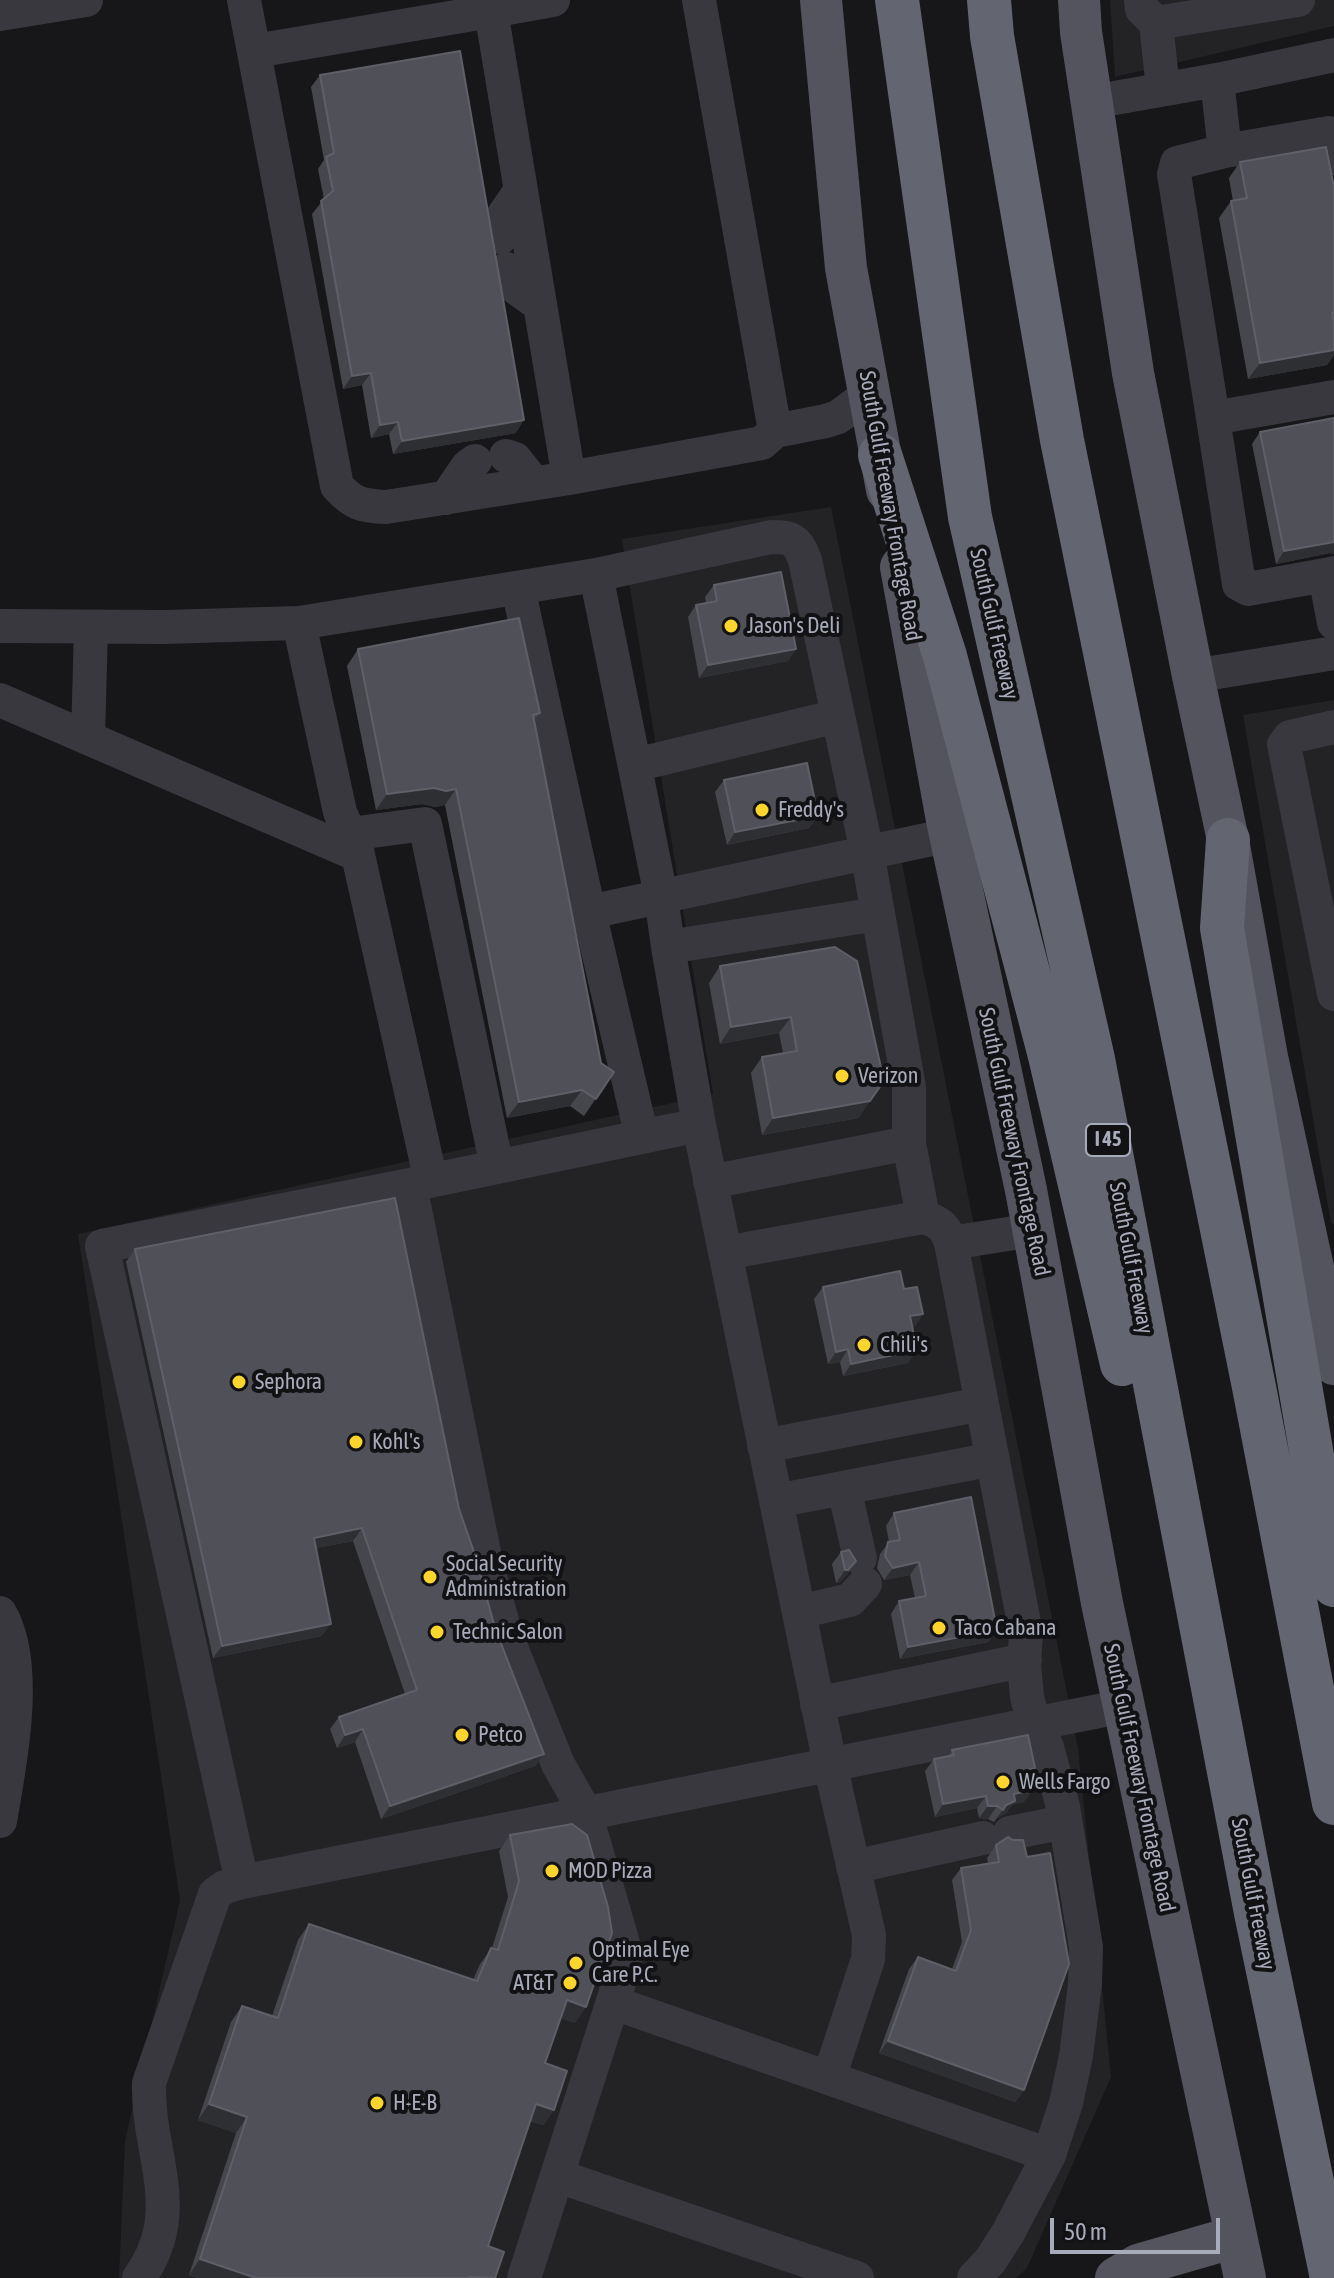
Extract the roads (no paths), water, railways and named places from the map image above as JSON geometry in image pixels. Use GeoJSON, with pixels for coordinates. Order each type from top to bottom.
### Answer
{"type":"FeatureCollection","features":[{"type":"Feature","properties":{"kind":"highway","name":"South Gulf Freeway"},"geometry":{"type":"LineString","coordinates":[[897,0],[970,517],[1093,1059],[1256,1913],[1332,2278]]}},
{"type":"Feature","properties":{"kind":"highway"},"geometry":{"type":"LineString","coordinates":[[989,0],[992,36],[1062,440],[1251,1372],[1328,1730],[1334,1803]]}},
{"type":"Feature","properties":{"kind":"highway"},"geometry":{"type":"LineString","coordinates":[[880,455],[945,656],[1050,1056],[1147,1474],[1217,1706]]}},
{"type":"Feature","properties":{"kind":"highway"},"geometry":{"type":"LineString","coordinates":[[1228,840],[1222,928],[1334,1585]]}},
{"type":"Feature","properties":{"kind":"main road","name":"South Gulf Freeway Frontage Road"},"geometry":{"type":"LineString","coordinates":[[821,0],[846,268],[950,835],[1033,1230],[1102,1603],[1245,2278]]}},
{"type":"Feature","properties":{"kind":"main road"},"geometry":{"type":"LineString","coordinates":[[1079,0],[1133,373],[1228,840],[1267,1057],[1332,1343]]}},
{"type":"Feature","properties":{"kind":"main road"},"geometry":{"type":"LineString","coordinates":[[1116,2278],[1138,2265],[1235,2237]]}},
{"type":"Feature","properties":{"kind":"street"},"geometry":{"type":"LineString","coordinates":[[0,14],[86,0]]}},
{"type":"Feature","properties":{"kind":"street"},"geometry":{"type":"LineString","coordinates":[[244,0],[337,486],[350,500],[366,506],[386,507],[762,443],[775,431],[838,417],[869,394]]}},
{"type":"Feature","properties":{"kind":"street"},"geometry":{"type":"LineString","coordinates":[[255,51],[490,5],[553,0]]}},
{"type":"Feature","properties":{"kind":"street"},"geometry":{"type":"LineString","coordinates":[[699,0],[775,431]]}},
{"type":"Feature","properties":{"kind":"street"},"geometry":{"type":"LineString","coordinates":[[1163,89],[1148,11],[1298,0]]}},
{"type":"Feature","properties":{"kind":"street"},"geometry":{"type":"LineString","coordinates":[[490,5],[569,478]]}},
{"type":"Feature","properties":{"kind":"street"},"geometry":{"type":"LineString","coordinates":[[1092,102],[1334,55]]}},
{"type":"Feature","properties":{"kind":"street"},"geometry":{"type":"LineString","coordinates":[[1217,80],[1225,151]]}},
{"type":"Feature","properties":{"kind":"street"},"geometry":{"type":"LineString","coordinates":[[1334,158],[1329,133],[1225,151],[1177,163],[1174,174],[1239,584],[1248,589],[1330,574],[1334,623]]}},
{"type":"Feature","properties":{"kind":"street"},"geometry":{"type":"LineString","coordinates":[[521,190],[499,222],[504,253],[509,283],[540,305]]}},
{"type":"Feature","properties":{"kind":"street"},"geometry":{"type":"LineString","coordinates":[[1213,418],[1334,397]]}},
{"type":"Feature","properties":{"kind":"street"},"geometry":{"type":"LineString","coordinates":[[446,498],[468,466],[490,458],[515,459],[534,483]]}},
{"type":"Feature","properties":{"kind":"street"},"geometry":{"type":"LineString","coordinates":[[0,626],[164,627],[299,623],[596,575],[771,537],[787,537],[798,544],[805,560],[867,852],[909,1087],[909,1143],[923,1217]]}},
{"type":"Feature","properties":{"kind":"street"},"geometry":{"type":"LineString","coordinates":[[596,575],[661,896],[710,1182],[817,1704],[869,1935],[868,1959],[829,2078]]}},
{"type":"Feature","properties":{"kind":"street"},"geometry":{"type":"LineString","coordinates":[[518,588],[642,1137]]}},
{"type":"Feature","properties":{"kind":"street"},"geometry":{"type":"LineString","coordinates":[[299,623],[340,812],[354,844],[420,1183],[487,1567],[501,1623],[558,1764],[585,1812],[623,1943],[625,1964],[614,2003],[524,2278]]}},
{"type":"Feature","properties":{"kind":"street"},"geometry":{"type":"LineString","coordinates":[[88,738],[91,627]]}},
{"type":"Feature","properties":{"kind":"street"},"geometry":{"type":"LineString","coordinates":[[1193,676],[1334,653]]}},
{"type":"Feature","properties":{"kind":"street"},"geometry":{"type":"LineString","coordinates":[[0,700],[354,844],[425,824],[497,1167]]}},
{"type":"Feature","properties":{"kind":"street"},"geometry":{"type":"LineString","coordinates":[[635,765],[838,716]]}},
{"type":"Feature","properties":{"kind":"street"},"geometry":{"type":"LineString","coordinates":[[1334,727],[1290,737],[1284,745],[1325,903],[1334,994]]}},
{"type":"Feature","properties":{"kind":"street"},"geometry":{"type":"LineString","coordinates":[[589,912],[950,835]]}},
{"type":"Feature","properties":{"kind":"street"},"geometry":{"type":"LineString","coordinates":[[668,947],[878,914]]}},
{"type":"Feature","properties":{"kind":"street"},"geometry":{"type":"LineString","coordinates":[[242,1882],[102,1246],[699,1125]]}},
{"type":"Feature","properties":{"kind":"street"},"geometry":{"type":"LineString","coordinates":[[710,1182],[909,1143]]}},
{"type":"Feature","properties":{"kind":"street"},"geometry":{"type":"LineString","coordinates":[[725,1253],[923,1217],[938,1221],[946,1228],[951,1243],[1026,1633],[1027,1697],[1034,1724],[1047,1747],[1065,1822],[1086,1947],[1081,2024],[1069,2088],[1049,2155],[1008,2233],[990,2261],[974,2278]]}},
{"type":"Feature","properties":{"kind":"street"},"geometry":{"type":"LineString","coordinates":[[951,1243],[1033,1230]]}},
{"type":"Feature","properties":{"kind":"street"},"geometry":{"type":"LineString","coordinates":[[764,1446],[982,1404]]}},
{"type":"Feature","properties":{"kind":"street"},"geometry":{"type":"LineString","coordinates":[[776,1501],[993,1459]]}},
{"type":"Feature","properties":{"kind":"street"},"geometry":{"type":"LineString","coordinates":[[799,1612],[850,1600],[862,1571],[844,1488]]}},
{"type":"Feature","properties":{"kind":"street"},"geometry":{"type":"LineString","coordinates":[[0,1613],[8,1627],[16,1676],[10,1764],[0,1821]]}},
{"type":"Feature","properties":{"kind":"street"},"geometry":{"type":"LineString","coordinates":[[817,1704],[1025,1660]]}},
{"type":"Feature","properties":{"kind":"street"},"geometry":{"type":"LineString","coordinates":[[139,2278],[151,2262],[161,2234],[164,2206],[151,2131],[149,2083],[215,1894],[225,1887],[585,1812],[1124,1706]]}},
{"type":"Feature","properties":{"kind":"street"},"geometry":{"type":"LineString","coordinates":[[853,1867],[1065,1822]]}},
{"type":"Feature","properties":{"kind":"street"},"geometry":{"type":"LineString","coordinates":[[614,2003],[1049,2155]]}},
{"type":"Feature","properties":{"kind":"street"},"geometry":{"type":"LineString","coordinates":[[558,2176],[857,2278]]}},
{"type":"Feature","properties":{"kind":"place","name":"Jason's Deli"},"geometry":{"type":"Point","coordinates":[731,626]}},
{"type":"Feature","properties":{"kind":"place","name":"Freddy's"},"geometry":{"type":"Point","coordinates":[762,810]}},
{"type":"Feature","properties":{"kind":"place","name":"Verizon"},"geometry":{"type":"Point","coordinates":[842,1076]}},
{"type":"Feature","properties":{"kind":"place","name":"Chili's"},"geometry":{"type":"Point","coordinates":[864,1345]}},
{"type":"Feature","properties":{"kind":"place","name":"Sephora"},"geometry":{"type":"Point","coordinates":[239,1382]}},
{"type":"Feature","properties":{"kind":"place","name":"Kohl's"},"geometry":{"type":"Point","coordinates":[356,1442]}},
{"type":"Feature","properties":{"kind":"place","name":"Social Security Administration"},"geometry":{"type":"Point","coordinates":[430,1577]}},
{"type":"Feature","properties":{"kind":"place","name":"Taco Cabana"},"geometry":{"type":"Point","coordinates":[939,1628]}},
{"type":"Feature","properties":{"kind":"place","name":"Technic Salon"},"geometry":{"type":"Point","coordinates":[437,1632]}},
{"type":"Feature","properties":{"kind":"place","name":"Petco"},"geometry":{"type":"Point","coordinates":[462,1735]}},
{"type":"Feature","properties":{"kind":"place","name":"Wells Fargo"},"geometry":{"type":"Point","coordinates":[1003,1782]}},
{"type":"Feature","properties":{"kind":"place","name":"MOD Pizza"},"geometry":{"type":"Point","coordinates":[552,1871]}},
{"type":"Feature","properties":{"kind":"place","name":"Optimal Eye Care P.C."},"geometry":{"type":"Point","coordinates":[576,1963]}},
{"type":"Feature","properties":{"kind":"place","name":"AT&T"},"geometry":{"type":"Point","coordinates":[570,1983]}},
{"type":"Feature","properties":{"kind":"place","name":"H-E-B"},"geometry":{"type":"Point","coordinates":[377,2103]}}]}
